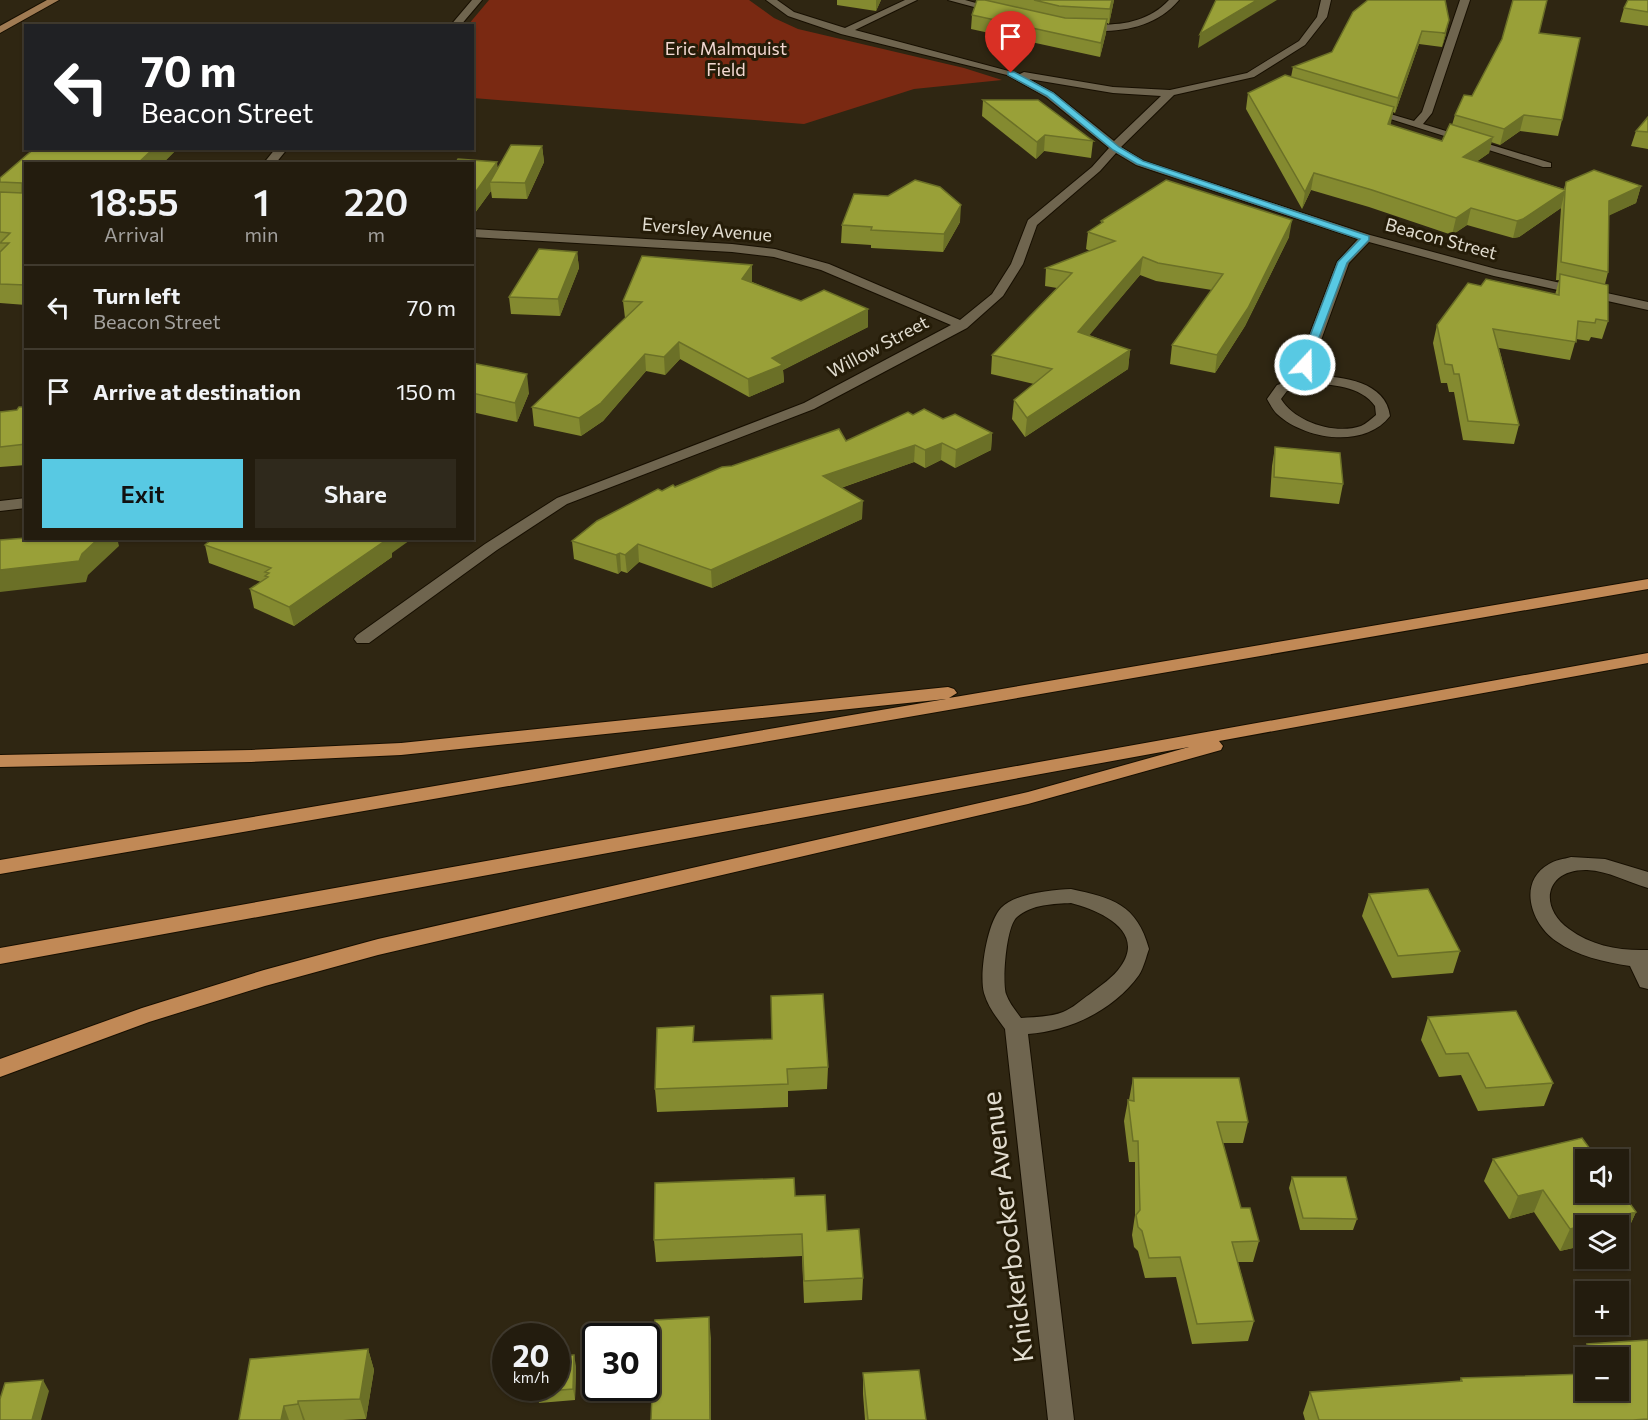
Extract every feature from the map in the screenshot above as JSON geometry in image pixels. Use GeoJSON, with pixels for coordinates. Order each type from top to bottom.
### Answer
{"type":"FeatureCollection","features":[{"type":"Feature","properties":{"kind":"highway"},"geometry":{"type":"LineString","coordinates":[[0,867],[1648,584]]}},
{"type":"Feature","properties":{"kind":"highway"},"geometry":{"type":"LineString","coordinates":[[0,956],[1648,658]]}},
{"type":"Feature","properties":{"kind":"highway"},"geometry":{"type":"LineString","coordinates":[[0,761],[222,757],[397,749],[575,734],[785,708],[1087,680]]}},
{"type":"Feature","properties":{"kind":"highway"},"geometry":{"type":"LineString","coordinates":[[0,1068],[142,1016],[264,978],[378,947],[1028,798],[1329,715]]}},
{"type":"Feature","properties":{"kind":"main road"},"geometry":{"type":"LineString","coordinates":[[0,30],[54,0]]}},
{"type":"Feature","properties":{"kind":"street"},"geometry":{"type":"LineString","coordinates":[[456,24],[477,0]]}},
{"type":"Feature","properties":{"kind":"street","name":"Beacon Street"},"geometry":{"type":"LineString","coordinates":[[771,0],[791,14],[843,32],[1011,73],[1050,95],[1116,148],[1140,162],[1366,238],[1494,272],[1648,306]]}},
{"type":"Feature","properties":{"kind":"street"},"geometry":{"type":"LineString","coordinates":[[843,32],[912,0]]}},
{"type":"Feature","properties":{"kind":"street"},"geometry":{"type":"LineString","coordinates":[[953,0],[1009,13]]}},
{"type":"Feature","properties":{"kind":"street"},"geometry":{"type":"LineString","coordinates":[[1074,27],[1111,27],[1140,23],[1167,10],[1174,0]]}},
{"type":"Feature","properties":{"kind":"street"},"geometry":{"type":"LineString","coordinates":[[1011,73],[1113,90],[1170,93],[1255,77],[1302,43],[1322,17],[1326,0]]}},
{"type":"Feature","properties":{"kind":"street"},"geometry":{"type":"LineString","coordinates":[[1416,125],[1427,113],[1465,0]]}},
{"type":"Feature","properties":{"kind":"street","name":"Willow Street"},"geometry":{"type":"LineString","coordinates":[[363,639],[491,547],[562,501],[809,406],[962,325],[997,296],[1017,264],[1032,223],[1096,169],[1131,129],[1160,105],[1170,93]]}},
{"type":"Feature","properties":{"kind":"street"},"geometry":{"type":"LineString","coordinates":[[1364,109],[1547,165]]}},
{"type":"Feature","properties":{"kind":"street"},"geometry":{"type":"LineString","coordinates":[[270,162],[281,150]]}},
{"type":"Feature","properties":{"kind":"street","name":"Eversley Avenue"},"geometry":{"type":"LineString","coordinates":[[474,233],[732,248],[775,253],[825,267],[962,325]]}},
{"type":"Feature","properties":{"kind":"street"},"geometry":{"type":"LineString","coordinates":[[1308,380],[1305,365],[1343,262],[1366,238]]}},
{"type":"Feature","properties":{"kind":"street"},"geometry":{"type":"LineString","coordinates":[[1308,380],[1339,382],[1358,387],[1379,401],[1383,416],[1375,424],[1351,432],[1318,430],[1298,424],[1284,415],[1275,400],[1276,395],[1284,387],[1308,380]]}},
{"type":"Feature","properties":{"kind":"street"},"geometry":{"type":"LineString","coordinates":[[0,506],[24,503]]}},
{"type":"Feature","properties":{"kind":"street"},"geometry":{"type":"LineString","coordinates":[[1648,881],[1612,866],[1583,863],[1551,873],[1540,888],[1542,908],[1547,917],[1566,936],[1578,945],[1608,956],[1643,959],[1648,981]]}},
{"type":"Feature","properties":{"kind":"street"},"geometry":{"type":"LineString","coordinates":[[1062,894],[1099,902],[1123,916],[1139,936],[1138,960],[1122,982],[1073,1017],[1040,1025],[1016,1027],[997,1004],[992,982],[999,932],[1009,913],[1032,899],[1062,894]]}},
{"type":"Feature","properties":{"kind":"street","name":"Knickerbocker Avenue"},"geometry":{"type":"LineString","coordinates":[[1016,1027],[1061,1420]]}},
{"type":"Feature","properties":{"kind":"green space","name":"Eric Malmquist Field"},"geometry":{"type":"Polygon","coordinates":[[[489,0],[749,0],[774,18],[798,29],[964,68],[1002,80],[914,89],[804,124],[474,98],[474,24],[469,24],[489,0]]]}},
{"type":"Feature","properties":{"kind":"building"},"geometry":{"type":"Polygon","coordinates":[[[977,0],[1065,18],[1107,19],[1101,43],[972,15],[977,0]]]}},
{"type":"Feature","properties":{"kind":"building"},"geometry":{"type":"Polygon","coordinates":[[[1034,0],[1112,0],[1110,9],[1059,6],[1034,0]]]}},
{"type":"Feature","properties":{"kind":"building"},"geometry":{"type":"Polygon","coordinates":[[[1216,0],[1257,0],[1200,34],[1216,0]]]}},
{"type":"Feature","properties":{"kind":"building"},"geometry":{"type":"Polygon","coordinates":[[[1368,0],[1445,0],[1449,20],[1445,33],[1422,31],[1398,98],[1293,67],[1332,52],[1353,12],[1368,0]]]}},
{"type":"Feature","properties":{"kind":"building"},"geometry":{"type":"Polygon","coordinates":[[[1513,0],[1547,0],[1539,33],[1580,38],[1562,120],[1524,115],[1504,129],[1455,115],[1464,95],[1472,96],[1502,39],[1513,0]]]}},
{"type":"Feature","properties":{"kind":"building"},"geometry":{"type":"Polygon","coordinates":[[[1628,0],[1648,0],[1648,12],[1624,8],[1628,0]]]}},
{"type":"Feature","properties":{"kind":"building"},"geometry":{"type":"Polygon","coordinates":[[[1285,75],[1394,107],[1388,124],[1442,141],[1450,124],[1493,137],[1463,157],[1565,190],[1566,182],[1594,170],[1641,186],[1609,201],[1608,272],[1561,262],[1565,191],[1517,221],[1471,208],[1456,218],[1314,173],[1305,192],[1248,93],[1285,75]]]}},
{"type":"Feature","properties":{"kind":"building"},"geometry":{"type":"Polygon","coordinates":[[[983,100],[1038,100],[1093,141],[1045,135],[1037,142],[983,100]]]}},
{"type":"Feature","properties":{"kind":"building"},"geometry":{"type":"Polygon","coordinates":[[[1648,117],[1648,132],[1636,131],[1648,117]]]}},
{"type":"Feature","properties":{"kind":"building"},"geometry":{"type":"Polygon","coordinates":[[[511,145],[542,146],[525,183],[490,182],[511,145]]]}},
{"type":"Feature","properties":{"kind":"building"},"geometry":{"type":"Polygon","coordinates":[[[33,150],[152,150],[139,162],[24,162],[24,285],[0,284],[0,252],[9,243],[0,243],[10,233],[0,232],[0,192],[22,193],[22,183],[0,182],[0,178],[33,150]]]}},
{"type":"Feature","properties":{"kind":"building"},"geometry":{"type":"Polygon","coordinates":[[[458,159],[497,162],[474,194],[474,162],[456,162],[458,159]]]}},
{"type":"Feature","properties":{"kind":"building"},"geometry":{"type":"Polygon","coordinates":[[[915,180],[940,187],[961,205],[944,234],[871,230],[872,227],[842,225],[854,194],[888,196],[915,180]]]}},
{"type":"Feature","properties":{"kind":"building"},"geometry":{"type":"Polygon","coordinates":[[[1166,180],[1292,220],[1248,308],[1217,355],[1172,345],[1223,274],[1158,263],[1143,257],[1078,332],[1130,350],[1027,418],[1014,400],[1052,369],[992,355],[1072,273],[1046,268],[1115,241],[1088,232],[1103,222],[1101,221],[1166,180]]]}},
{"type":"Feature","properties":{"kind":"building"},"geometry":{"type":"Polygon","coordinates":[[[539,249],[577,252],[558,299],[509,297],[539,249]]]}},
{"type":"Feature","properties":{"kind":"building"},"geometry":{"type":"Polygon","coordinates":[[[642,256],[752,265],[742,279],[801,301],[824,290],[868,309],[772,358],[783,365],[748,379],[679,342],[664,357],[645,354],[601,403],[579,418],[532,407],[642,302],[623,301],[642,256]]]}},
{"type":"Feature","properties":{"kind":"building"},"geometry":{"type":"Polygon","coordinates":[[[1560,274],[1608,285],[1608,321],[1596,319],[1595,323],[1578,321],[1576,342],[1493,329],[1519,425],[1468,421],[1459,374],[1454,374],[1452,365],[1445,364],[1437,325],[1468,283],[1481,286],[1486,279],[1559,295],[1560,274]]]}},
{"type":"Feature","properties":{"kind":"building"},"geometry":{"type":"Polygon","coordinates":[[[474,363],[527,374],[515,403],[474,393],[474,363]]]}},
{"type":"Feature","properties":{"kind":"building"},"geometry":{"type":"Polygon","coordinates":[[[19,407],[24,407],[24,444],[0,447],[0,412],[17,410],[19,407]]]}},
{"type":"Feature","properties":{"kind":"building"},"geometry":{"type":"Polygon","coordinates":[[[924,409],[943,419],[955,414],[992,433],[956,450],[942,443],[925,450],[915,445],[823,476],[863,501],[711,570],[638,544],[625,555],[620,553],[616,555],[572,541],[597,521],[658,489],[662,491],[673,485],[675,487],[722,467],[732,466],[839,429],[846,441],[908,412],[913,415],[924,409]]]}},
{"type":"Feature","properties":{"kind":"building"},"geometry":{"type":"Polygon","coordinates":[[[1275,447],[1340,453],[1343,484],[1274,477],[1275,447]]]}},
{"type":"Feature","properties":{"kind":"building"},"geometry":{"type":"Polygon","coordinates":[[[24,538],[24,540],[97,540],[82,554],[79,561],[0,570],[0,540],[24,538]]]}},
{"type":"Feature","properties":{"kind":"building"},"geometry":{"type":"Polygon","coordinates":[[[211,540],[386,540],[289,607],[250,589],[268,577],[265,576],[269,573],[265,572],[271,568],[205,545],[211,540]]]}},
{"type":"Feature","properties":{"kind":"building"},"geometry":{"type":"Polygon","coordinates":[[[1428,889],[1460,951],[1398,956],[1369,894],[1428,889]]]}},
{"type":"Feature","properties":{"kind":"building"},"geometry":{"type":"Polygon","coordinates":[[[823,994],[828,1067],[787,1069],[788,1084],[655,1089],[657,1028],[694,1026],[693,1042],[772,1039],[771,996],[823,994]]]}},
{"type":"Feature","properties":{"kind":"building"},"geometry":{"type":"Polygon","coordinates":[[[1516,1011],[1553,1083],[1486,1088],[1468,1053],[1446,1054],[1428,1017],[1516,1011]]]}},
{"type":"Feature","properties":{"kind":"building"},"geometry":{"type":"Polygon","coordinates":[[[1133,1078],[1239,1078],[1248,1122],[1217,1122],[1241,1208],[1250,1208],[1259,1241],[1232,1242],[1254,1321],[1197,1324],[1180,1257],[1149,1258],[1136,1215],[1140,1210],[1138,1141],[1133,1141],[1128,1100],[1134,1101],[1133,1078]]]}},
{"type":"Feature","properties":{"kind":"building"},"geometry":{"type":"Polygon","coordinates":[[[1582,1138],[1590,1149],[1575,1149],[1575,1203],[1629,1202],[1636,1212],[1624,1215],[1575,1215],[1575,1228],[1570,1229],[1543,1190],[1518,1196],[1493,1159],[1582,1138]]]}},
{"type":"Feature","properties":{"kind":"building"},"geometry":{"type":"Polygon","coordinates":[[[1292,1177],[1346,1177],[1357,1219],[1303,1218],[1292,1177]]]}},
{"type":"Feature","properties":{"kind":"building"},"geometry":{"type":"Polygon","coordinates":[[[794,1178],[795,1196],[825,1195],[827,1231],[859,1229],[863,1278],[804,1281],[802,1234],[654,1240],[655,1183],[794,1178]]]}},
{"type":"Feature","properties":{"kind":"building"},"geometry":{"type":"Polygon","coordinates":[[[709,1317],[710,1420],[651,1420],[652,1401],[660,1401],[660,1323],[655,1323],[655,1320],[709,1317]]]}},
{"type":"Feature","properties":{"kind":"building"},"geometry":{"type":"Polygon","coordinates":[[[1648,1340],[1648,1419],[1319,1420],[1310,1392],[1462,1381],[1461,1378],[1575,1374],[1575,1401],[1629,1401],[1629,1347],[1588,1347],[1587,1344],[1648,1340]]]}},
{"type":"Feature","properties":{"kind":"building"},"geometry":{"type":"Polygon","coordinates":[[[368,1349],[360,1399],[298,1401],[298,1404],[284,1406],[281,1420],[239,1420],[250,1359],[368,1349]]]}},
{"type":"Feature","properties":{"kind":"building"},"geometry":{"type":"Polygon","coordinates":[[[570,1355],[574,1355],[573,1389],[570,1389],[570,1355]]]}},
{"type":"Feature","properties":{"kind":"building"},"geometry":{"type":"Polygon","coordinates":[[[919,1370],[926,1420],[868,1420],[863,1373],[919,1370]]]}},
{"type":"Feature","properties":{"kind":"building"},"geometry":{"type":"Polygon","coordinates":[[[43,1380],[32,1420],[0,1420],[0,1399],[5,1383],[43,1380]]]}},
{"type":"Feature","properties":{"kind":"route"},"geometry":{"type":"LineString","coordinates":[[1011,73],[1050,95],[1116,148],[1140,162],[1366,238],[1343,262],[1305,365]]}}]}
